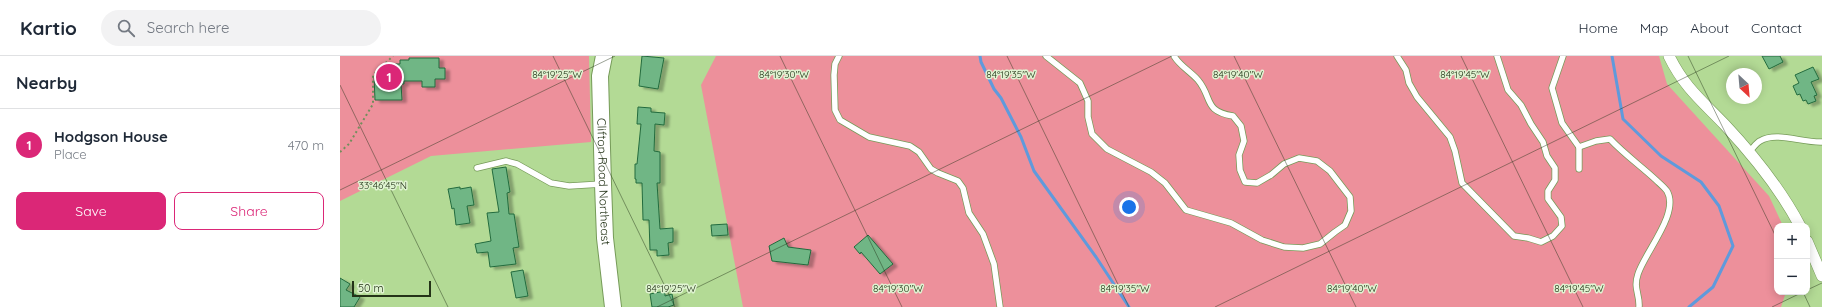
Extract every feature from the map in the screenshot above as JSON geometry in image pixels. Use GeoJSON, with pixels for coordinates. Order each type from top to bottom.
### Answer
{"type":"FeatureCollection","features":[{"type":"Feature","properties":{"kind":"street","name":"Clifton Road Northeast"},"geometry":{"type":"LineString","coordinates":[[604,56],[600,76],[602,184],[605,238],[613,307]]}},
{"type":"Feature","properties":{"kind":"street"},"geometry":{"type":"LineString","coordinates":[[1669,56],[1683,81],[1697,98],[1724,124],[1778,188],[1798,223]]}},
{"type":"Feature","properties":{"kind":"street"},"geometry":{"type":"LineString","coordinates":[[1810,248],[1822,276]]}},
{"type":"Feature","properties":{"kind":"lane"},"geometry":{"type":"LineString","coordinates":[[839,56],[835,64],[834,74],[835,110],[840,120],[869,137],[910,146],[919,152],[931,169],[958,181],[963,188],[969,213],[983,234],[994,264],[1000,307]]}},
{"type":"Feature","properties":{"kind":"lane"},"geometry":{"type":"LineString","coordinates":[[1046,56],[1080,83],[1088,101],[1088,117],[1092,134],[1107,149],[1151,172],[1165,183],[1186,210],[1231,223],[1262,240],[1284,247],[1303,248],[1320,244],[1345,225],[1352,211],[1350,197],[1330,171],[1317,161],[1299,158],[1284,164],[1271,175],[1257,183],[1245,182],[1240,170],[1239,155],[1244,142],[1241,126],[1233,116],[1221,114],[1209,104],[1199,81],[1179,64],[1174,56]]}},
{"type":"Feature","properties":{"kind":"lane"},"geometry":{"type":"LineString","coordinates":[[1397,56],[1406,70],[1409,83],[1417,96],[1450,137],[1455,151],[1462,183],[1514,236],[1541,242],[1553,236],[1562,226],[1561,217],[1548,200],[1548,191],[1555,180],[1555,168],[1546,156],[1543,142],[1521,105],[1508,90],[1497,56]]}},
{"type":"Feature","properties":{"kind":"lane"},"geometry":{"type":"LineString","coordinates":[[1563,56],[1552,88],[1562,123],[1579,147],[1579,169]]}},
{"type":"Feature","properties":{"kind":"lane"},"geometry":{"type":"LineString","coordinates":[[1749,152],[1759,141],[1771,136],[1811,143],[1822,142]]}},
{"type":"Feature","properties":{"kind":"lane"},"geometry":{"type":"LineString","coordinates":[[1579,147],[1596,141],[1610,139],[1666,190],[1671,203],[1668,214],[1638,273],[1635,286],[1640,302],[1639,307]]}},
{"type":"Feature","properties":{"kind":"lane"},"geometry":{"type":"LineString","coordinates":[[477,168],[506,161],[517,164],[551,183],[569,186],[602,184]]}},
{"type":"Feature","properties":{"kind":"path"},"geometry":{"type":"LineString","coordinates":[[340,152],[349,144],[373,104],[373,75],[393,56]]}},
{"type":"Feature","properties":{"kind":"shaded area"},"geometry":{"type":"Polygon","coordinates":[[[340,56],[589,56],[591,142],[431,156],[340,201],[340,56]]]}},
{"type":"Feature","properties":{"kind":"shaded area"},"geometry":{"type":"Polygon","coordinates":[[[716,56],[1659,56],[1667,84],[1769,196],[1782,223],[1774,223],[1774,295],[1785,295],[1781,307],[743,307],[701,85],[716,56]]]}},
{"type":"Feature","properties":{"kind":"building"},"geometry":{"type":"Polygon","coordinates":[[[642,56],[664,58],[658,89],[639,86],[642,56]]]}},
{"type":"Feature","properties":{"kind":"building"},"geometry":{"type":"Polygon","coordinates":[[[1762,56],[1780,56],[1783,62],[1769,69],[1762,56]]]}},
{"type":"Feature","properties":{"kind":"building"},"geometry":{"type":"Polygon","coordinates":[[[409,58],[439,58],[439,68],[445,68],[445,79],[435,79],[435,87],[422,87],[422,81],[404,81],[404,84],[401,84],[402,100],[375,100],[374,76],[392,75],[392,64],[400,64],[400,60],[409,60],[409,58]]]}},
{"type":"Feature","properties":{"kind":"building"},"geometry":{"type":"Polygon","coordinates":[[[1813,67],[1819,79],[1811,82],[1817,95],[1814,96],[1816,101],[1808,104],[1806,100],[1803,101],[1800,94],[1797,95],[1793,86],[1799,83],[1795,75],[1813,67]]]}},
{"type":"Feature","properties":{"kind":"building"},"geometry":{"type":"Polygon","coordinates":[[[638,107],[651,108],[651,112],[665,113],[664,125],[655,124],[654,151],[660,152],[660,183],[657,183],[660,229],[673,228],[673,242],[668,243],[669,255],[657,256],[657,250],[650,250],[649,220],[643,220],[642,183],[636,183],[635,179],[635,164],[637,164],[641,124],[637,124],[638,107]]]}},
{"type":"Feature","properties":{"kind":"building"},"geometry":{"type":"Polygon","coordinates":[[[506,167],[510,192],[507,193],[509,214],[514,214],[519,247],[513,248],[516,264],[490,267],[488,252],[477,253],[475,244],[491,241],[487,213],[499,212],[492,169],[506,167]]]}},
{"type":"Feature","properties":{"kind":"building"},"geometry":{"type":"Polygon","coordinates":[[[460,187],[460,189],[471,187],[474,205],[467,206],[470,223],[456,225],[454,208],[452,209],[448,189],[460,187]]]}},
{"type":"Feature","properties":{"kind":"building"},"geometry":{"type":"Polygon","coordinates":[[[727,224],[728,235],[712,236],[711,225],[727,224]]]}},
{"type":"Feature","properties":{"kind":"building"},"geometry":{"type":"Polygon","coordinates":[[[868,235],[893,264],[880,274],[861,252],[860,254],[854,247],[868,235]]]}},
{"type":"Feature","properties":{"kind":"building"},"geometry":{"type":"Polygon","coordinates":[[[784,238],[788,247],[811,250],[808,265],[772,261],[769,246],[784,238]]]}},
{"type":"Feature","properties":{"kind":"building"},"geometry":{"type":"Polygon","coordinates":[[[523,270],[528,296],[516,298],[511,272],[523,270]]]}},
{"type":"Feature","properties":{"kind":"building"},"geometry":{"type":"Polygon","coordinates":[[[340,278],[350,284],[346,290],[360,297],[354,307],[340,307],[340,278]]]}},
{"type":"Feature","properties":{"kind":"building"},"geometry":{"type":"Polygon","coordinates":[[[665,291],[665,296],[672,294],[674,305],[668,307],[652,307],[650,294],[665,291]]]}},
{"type":"Feature","properties":{"kind":"waterway"},"geometry":{"type":"LineString","coordinates":[[980,56],[981,62],[994,89],[1001,98],[1021,137],[1034,171],[1096,257],[1129,307]]}},
{"type":"Feature","properties":{"kind":"waterway"},"geometry":{"type":"LineString","coordinates":[[1612,56],[1623,119],[1661,156],[1701,182],[1719,206],[1733,246],[1713,287],[1689,307]]}},
{"type":"Feature","properties":{"kind":"place","name":"Hodgson House"},"geometry":{"type":"Point","coordinates":[389,77]}}]}
